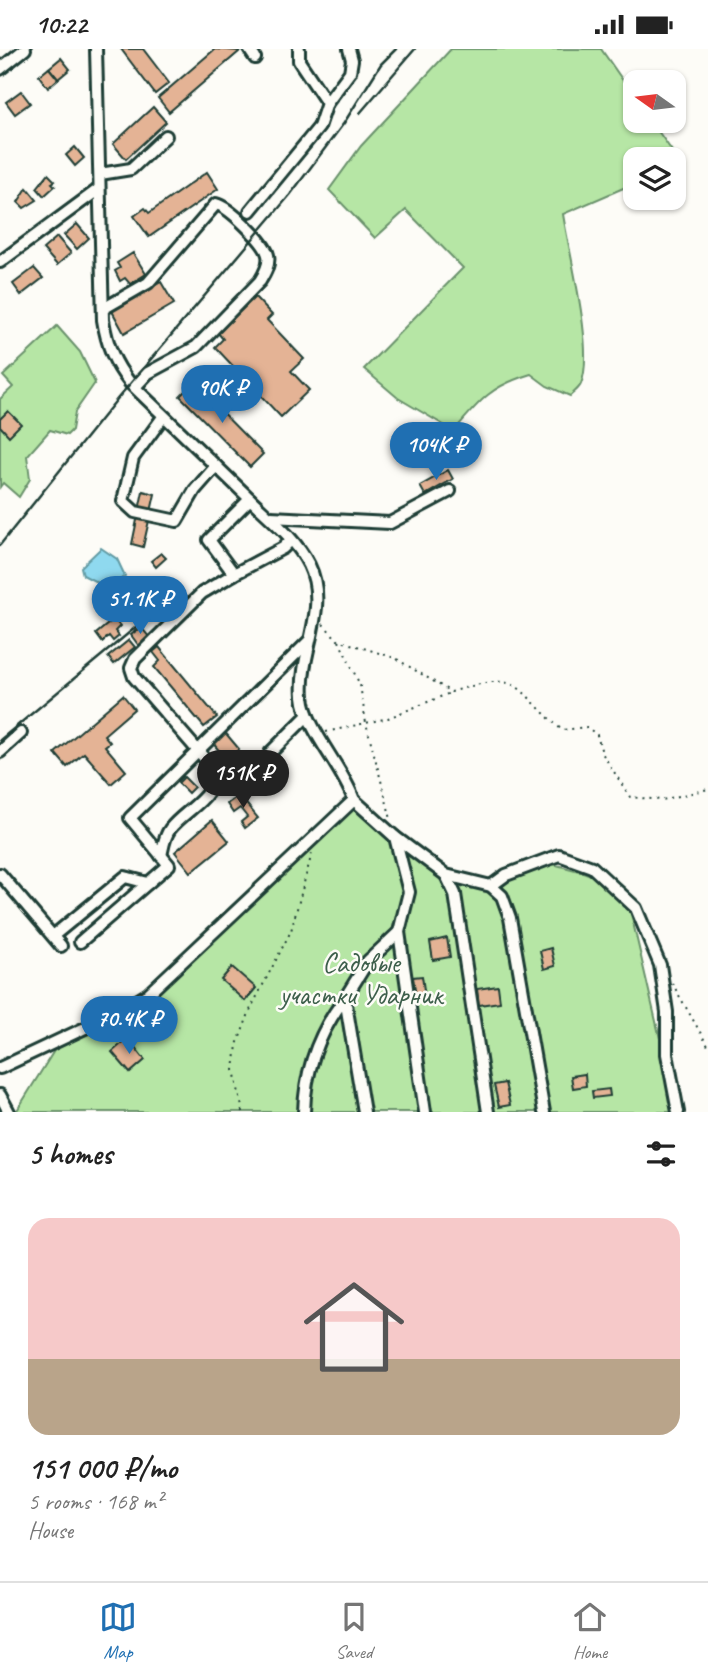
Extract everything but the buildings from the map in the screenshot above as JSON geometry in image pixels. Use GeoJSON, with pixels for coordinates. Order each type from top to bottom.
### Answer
{"type":"FeatureCollection","features":[{"type":"Feature","properties":{"kind":"street"},"geometry":{"type":"LineString","coordinates":[[0,69],[25,49]]}},
{"type":"Feature","properties":{"kind":"street"},"geometry":{"type":"LineString","coordinates":[[96,49],[103,309],[109,349],[117,367],[135,387],[163,417],[271,517],[309,565],[315,584],[315,616],[303,675],[306,717],[345,776],[354,800],[395,837],[446,875],[491,886],[502,896],[510,918],[544,1112]]}},
{"type":"Feature","properties":{"kind":"street"},"geometry":{"type":"LineString","coordinates":[[299,49],[299,61],[327,103]]}},
{"type":"Feature","properties":{"kind":"street"},"geometry":{"type":"LineString","coordinates":[[250,211],[319,127],[327,103],[350,72],[352,59],[349,49]]}},
{"type":"Feature","properties":{"kind":"street"},"geometry":{"type":"LineString","coordinates":[[100,174],[131,169],[166,137]]}},
{"type":"Feature","properties":{"kind":"street"},"geometry":{"type":"LineString","coordinates":[[0,262],[99,189]]}},
{"type":"Feature","properties":{"kind":"street"},"geometry":{"type":"LineString","coordinates":[[103,309],[148,283],[216,204],[233,214],[263,244],[268,255],[267,270],[260,281],[196,347],[148,373],[135,387]]}},
{"type":"Feature","properties":{"kind":"street"},"geometry":{"type":"LineString","coordinates":[[163,417],[133,458],[123,501],[135,512],[177,521],[195,490],[216,466]]}},
{"type":"Feature","properties":{"kind":"street"},"geometry":{"type":"LineString","coordinates":[[271,517],[390,523],[450,491]]}},
{"type":"Feature","properties":{"kind":"street"},"geometry":{"type":"LineString","coordinates":[[234,573],[209,540],[250,499]]}},
{"type":"Feature","properties":{"kind":"street"},"geometry":{"type":"LineString","coordinates":[[161,856],[169,829],[212,789],[215,777],[212,767],[134,677],[131,668],[135,659],[202,593],[283,548],[291,540]]}},
{"type":"Feature","properties":{"kind":"street"},"geometry":{"type":"LineString","coordinates":[[79,942],[169,865],[130,818],[309,641]]}},
{"type":"Feature","properties":{"kind":"street"},"geometry":{"type":"LineString","coordinates":[[270,753],[306,717]]}},
{"type":"Feature","properties":{"kind":"street"},"geometry":{"type":"LineString","coordinates":[[0,752],[21,733]]}},
{"type":"Feature","properties":{"kind":"street"},"geometry":{"type":"LineString","coordinates":[[0,1068],[117,1013],[148,994],[354,800]]}},
{"type":"Feature","properties":{"kind":"street"},"geometry":{"type":"LineString","coordinates":[[395,837],[409,892],[399,932],[425,1112]]}},
{"type":"Feature","properties":{"kind":"street"},"geometry":{"type":"LineString","coordinates":[[491,886],[506,874],[559,855],[573,857],[592,867],[636,908],[660,965],[667,1011],[667,1053],[678,1112]]}},
{"type":"Feature","properties":{"kind":"street"},"geometry":{"type":"LineString","coordinates":[[0,874],[61,946]]}},
{"type":"Feature","properties":{"kind":"street"},"geometry":{"type":"LineString","coordinates":[[446,875],[455,894],[488,1112]]}},
{"type":"Feature","properties":{"kind":"street"},"geometry":{"type":"LineString","coordinates":[[53,936],[125,877],[148,883]]}},
{"type":"Feature","properties":{"kind":"street"},"geometry":{"type":"LineString","coordinates":[[303,1112],[307,1073],[329,1020],[368,961],[399,932]]}},
{"type":"Feature","properties":{"kind":"street"},"geometry":{"type":"LineString","coordinates":[[345,998],[364,1112]]}},
{"type":"Feature","properties":{"kind":"street"},"geometry":{"type":"LineString","coordinates":[[0,1095],[11,1111]]}},
{"type":"Feature","properties":{"kind":"path"},"geometry":{"type":"LineString","coordinates":[[315,616],[338,640],[349,657],[360,685],[366,723],[395,837]]}},
{"type":"Feature","properties":{"kind":"path"},"geometry":{"type":"LineString","coordinates":[[338,640],[395,658],[451,692]]}},
{"type":"Feature","properties":{"kind":"path"},"geometry":{"type":"LineString","coordinates":[[318,734],[388,718],[451,692],[484,682],[504,680],[524,689],[538,709],[562,730],[587,727],[597,735],[602,754],[631,797],[662,800],[708,789]]}},
{"type":"Feature","properties":{"kind":"path"},"geometry":{"type":"LineString","coordinates":[[243,1112],[234,1070],[237,1045],[251,1009],[291,931],[311,862],[313,840]]}},
{"type":"Feature","properties":{"kind":"path"},"geometry":{"type":"LineString","coordinates":[[660,965],[708,1046]]}},
{"type":"Feature","properties":{"kind":"green space"},"geometry":{"type":"Polygon","coordinates":[[[451,49],[601,49],[623,81],[623,133],[659,133],[669,147],[623,147],[623,188],[563,214],[585,349],[581,384],[570,396],[547,386],[531,374],[487,395],[454,431],[398,398],[364,369],[463,268],[406,210],[375,238],[329,190],[361,146],[451,49]]]}},
{"type":"Feature","properties":{"kind":"green space"},"geometry":{"type":"Polygon","coordinates":[[[57,326],[80,352],[95,383],[75,412],[72,430],[67,435],[50,430],[27,456],[30,479],[19,497],[3,483],[0,487],[0,399],[13,387],[3,376],[57,326]]]}},
{"type":"Feature","properties":{"kind":"green space","name":"Садовые участки Ударник"},"geometry":{"type":"Polygon","coordinates":[[[354,800],[446,875],[491,886],[545,862],[583,872],[625,888],[677,1112],[16,1112],[60,1041],[148,994],[354,800]]]}},
{"type":"Feature","properties":{"kind":"water"},"geometry":{"type":"Polygon","coordinates":[[[101,548],[117,559],[125,576],[108,588],[83,575],[81,567],[101,548]]]}},
{"type":"Feature","properties":{"kind":"railway"},"geometry":{"type":"LineString","coordinates":[[0,545],[118,398],[290,195],[344,123],[381,64],[396,49]]}},
{"type":"Feature","properties":{"kind":"railway"},"geometry":{"type":"LineString","coordinates":[[360,113],[415,49]]}},
{"type":"Feature","properties":{"kind":"railway"},"geometry":{"type":"LineString","coordinates":[[0,740],[136,627]]}}]}
